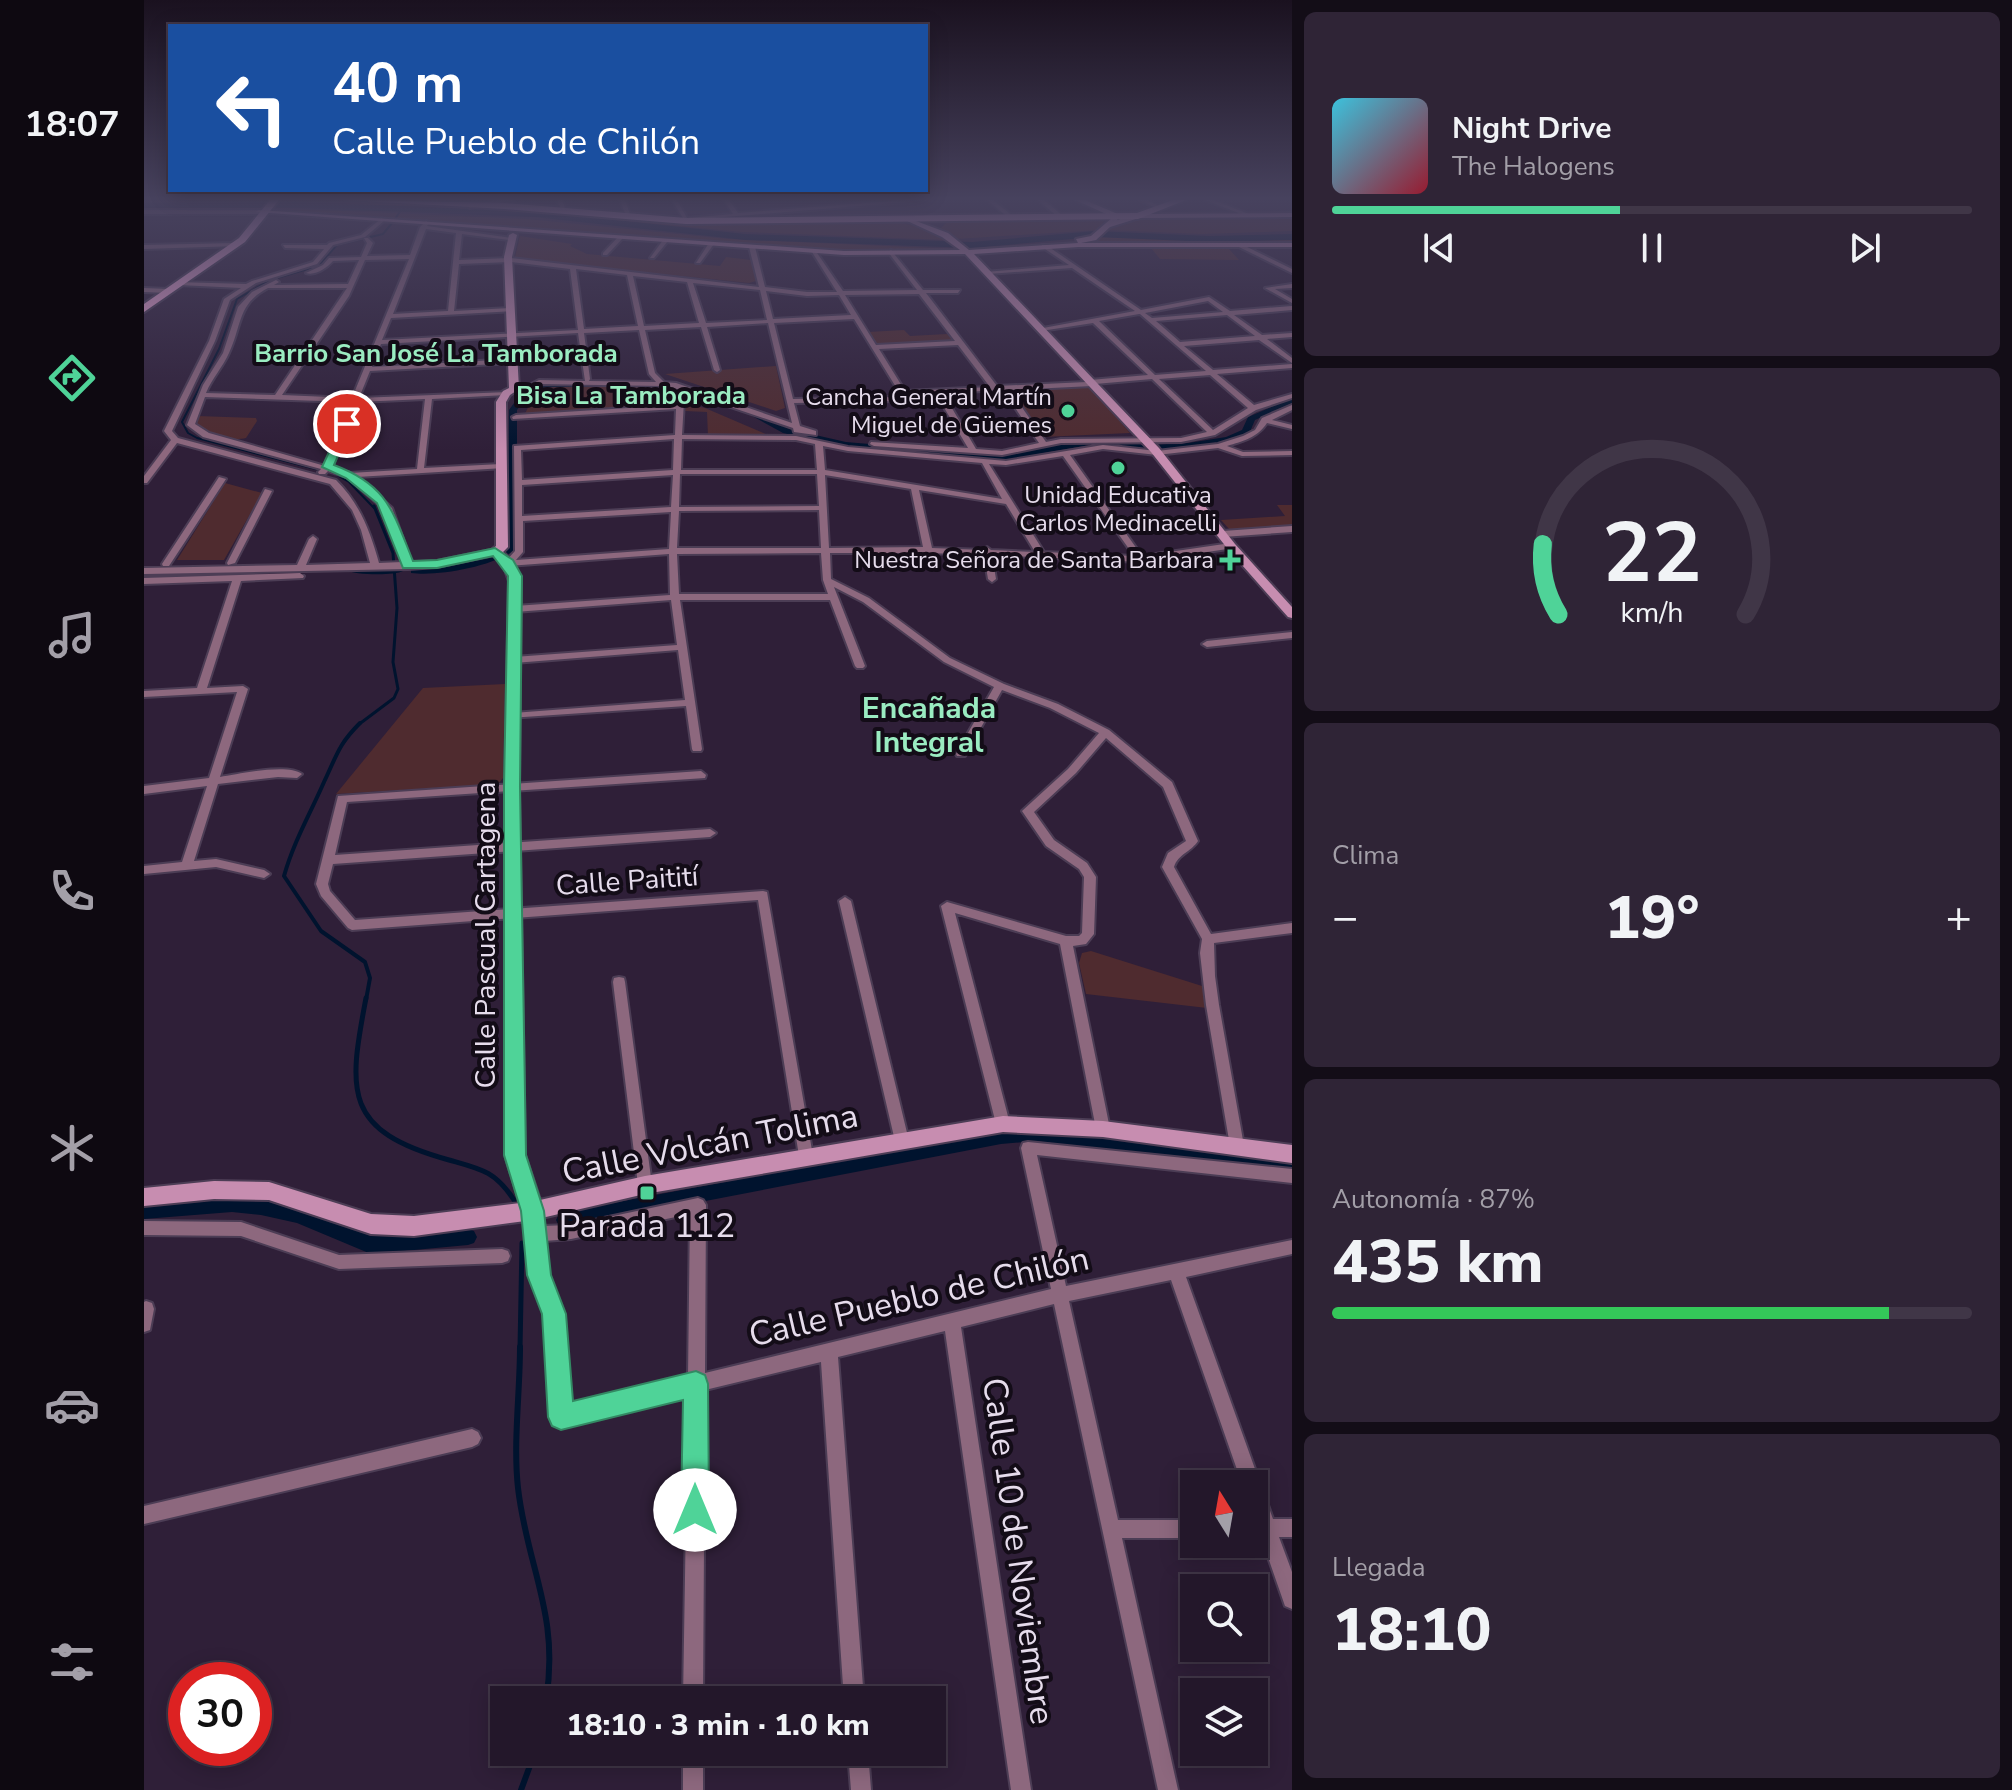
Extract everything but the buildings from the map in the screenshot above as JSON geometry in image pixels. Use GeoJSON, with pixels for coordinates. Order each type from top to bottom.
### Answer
{"type":"FeatureCollection","features":[{"type":"Feature","properties":{"kind":"main road"},"geometry":{"type":"LineString","coordinates":[[144,309],[173,284]]}},
{"type":"Feature","properties":{"kind":"main road"},"geometry":{"type":"LineString","coordinates":[[144,300],[178,284]]}},
{"type":"Feature","properties":{"kind":"main road"},"geometry":{"type":"LineString","coordinates":[[506,393],[514,389],[511,284]]}},
{"type":"Feature","properties":{"kind":"main road"},"geometry":{"type":"LineString","coordinates":[[999,284],[1152,447],[1231,546],[1286,600],[1292,614]]}},
{"type":"Feature","properties":{"kind":"main road"},"geometry":{"type":"LineString","coordinates":[[506,393],[520,392]]}},
{"type":"Feature","properties":{"kind":"main road"},"geometry":{"type":"LineString","coordinates":[[502,418],[520,392]]}},
{"type":"Feature","properties":{"kind":"main road"},"geometry":{"type":"LineString","coordinates":[[501,556],[502,418],[506,393]]}},
{"type":"Feature","properties":{"kind":"main road","name":"Calle Pascual Cartagena"},"geometry":{"type":"LineString","coordinates":[[501,556],[515,576],[512,787],[515,1155],[533,1211]]}},
{"type":"Feature","properties":{"kind":"main road","name":"Calle Volcán Tolima"},"geometry":{"type":"LineString","coordinates":[[144,1197],[214,1190],[269,1191],[371,1224],[390,1227],[533,1211],[645,1185],[1003,1124],[1103,1129],[1292,1154]]}},
{"type":"Feature","properties":{"kind":"street"},"geometry":{"type":"LineString","coordinates":[[191,284],[259,287],[350,286]]}},
{"type":"Feature","properties":{"kind":"street"},"geometry":{"type":"LineString","coordinates":[[252,284],[244,286],[222,306],[212,341],[171,420],[168,431],[175,440],[350,475],[501,466]]}},
{"type":"Feature","properties":{"kind":"street"},"geometry":{"type":"LineString","coordinates":[[271,284],[259,287],[241,307],[226,353],[191,420],[196,432],[323,472],[353,502],[380,565]]}},
{"type":"Feature","properties":{"kind":"street"},"geometry":{"type":"LineString","coordinates":[[323,472],[357,400],[401,284]]}},
{"type":"Feature","properties":{"kind":"street"},"geometry":{"type":"LineString","coordinates":[[451,313],[454,284]]}},
{"type":"Feature","properties":{"kind":"street"},"geometry":{"type":"LineString","coordinates":[[575,284],[587,379]]}},
{"type":"Feature","properties":{"kind":"street"},"geometry":{"type":"LineString","coordinates":[[631,284],[654,375],[677,397],[679,407],[673,551],[675,597],[697,749]]}},
{"type":"Feature","properties":{"kind":"street"},"geometry":{"type":"LineString","coordinates":[[690,284],[717,370]]}},
{"type":"Feature","properties":{"kind":"street"},"geometry":{"type":"LineString","coordinates":[[735,284],[840,296],[958,291]]}},
{"type":"Feature","properties":{"kind":"street"},"geometry":{"type":"LineString","coordinates":[[833,284],[903,393]]}},
{"type":"Feature","properties":{"kind":"street"},"geometry":{"type":"LineString","coordinates":[[915,284],[995,389]]}},
{"type":"Feature","properties":{"kind":"street"},"geometry":{"type":"LineString","coordinates":[[1096,284],[1150,320],[1253,408]]}},
{"type":"Feature","properties":{"kind":"street"},"geometry":{"type":"LineString","coordinates":[[277,398],[350,286]]}},
{"type":"Feature","properties":{"kind":"street"},"geometry":{"type":"LineString","coordinates":[[760,286],[797,430]]}},
{"type":"Feature","properties":{"kind":"street"},"geometry":{"type":"LineString","coordinates":[[1292,286],[1268,288],[1292,301]]}},
{"type":"Feature","properties":{"kind":"street"},"geometry":{"type":"LineString","coordinates":[[144,290],[163,290]]}},
{"type":"Feature","properties":{"kind":"street"},"geometry":{"type":"LineString","coordinates":[[1043,330],[1209,299],[1292,363]]}},
{"type":"Feature","properties":{"kind":"street"},"geometry":{"type":"LineString","coordinates":[[1150,320],[1292,308]]}},
{"type":"Feature","properties":{"kind":"street"},"geometry":{"type":"LineString","coordinates":[[388,316],[511,310]]}},
{"type":"Feature","properties":{"kind":"street"},"geometry":{"type":"LineString","coordinates":[[379,342],[855,317]]}},
{"type":"Feature","properties":{"kind":"street"},"geometry":{"type":"LineString","coordinates":[[1095,321],[1212,433]]}},
{"type":"Feature","properties":{"kind":"street"},"geometry":{"type":"LineString","coordinates":[[1179,344],[1292,335]]}},
{"type":"Feature","properties":{"kind":"street"},"geometry":{"type":"LineString","coordinates":[[873,347],[959,343]]}},
{"type":"Feature","properties":{"kind":"street"},"geometry":{"type":"LineString","coordinates":[[369,369],[513,361]]}},
{"type":"Feature","properties":{"kind":"street"},"geometry":{"type":"LineString","coordinates":[[789,401],[900,399],[899,395],[903,393],[1091,383],[1292,363]]}},
{"type":"Feature","properties":{"kind":"street"},"geometry":{"type":"LineString","coordinates":[[654,375],[666,375],[702,386],[793,418]]}},
{"type":"Feature","properties":{"kind":"street"},"geometry":{"type":"LineString","coordinates":[[520,392],[539,382],[662,384],[719,398],[797,430],[850,446],[1002,453],[1043,443],[1099,439],[1152,447],[1212,433],[1253,408],[1286,402]]}},
{"type":"Feature","properties":{"kind":"street"},"geometry":{"type":"LineString","coordinates":[[1005,388],[1043,443]]}},
{"type":"Feature","properties":{"kind":"street"},"geometry":{"type":"LineString","coordinates":[[938,391],[973,451]]}},
{"type":"Feature","properties":{"kind":"street"},"geometry":{"type":"LineString","coordinates":[[203,395],[357,400],[506,393]]}},
{"type":"Feature","properties":{"kind":"street"},"geometry":{"type":"LineString","coordinates":[[420,472],[429,396]]}},
{"type":"Feature","properties":{"kind":"street"},"geometry":{"type":"LineString","coordinates":[[144,581],[237,579],[380,565],[437,564],[519,552],[517,448],[677,437],[796,438],[985,464],[1115,446],[1219,446],[1258,431],[1265,420],[1292,396]]}},
{"type":"Feature","properties":{"kind":"street"},"geometry":{"type":"LineString","coordinates":[[516,417],[679,407]]}},
{"type":"Feature","properties":{"kind":"street"},"geometry":{"type":"LineString","coordinates":[[1265,420],[1292,427]]}},
{"type":"Feature","properties":{"kind":"street"},"geometry":{"type":"LineString","coordinates":[[144,481],[175,440]]}},
{"type":"Feature","properties":{"kind":"street"},"geometry":{"type":"LineString","coordinates":[[819,442],[827,580],[860,666]]}},
{"type":"Feature","properties":{"kind":"street"},"geometry":{"type":"LineString","coordinates":[[1219,446],[1242,454],[1292,453]]}},
{"type":"Feature","properties":{"kind":"street"},"geometry":{"type":"LineString","coordinates":[[1065,453],[1140,559]]}},
{"type":"Feature","properties":{"kind":"street"},"geometry":{"type":"LineString","coordinates":[[985,464],[1040,553]]}},
{"type":"Feature","properties":{"kind":"street"},"geometry":{"type":"LineString","coordinates":[[518,483],[678,472],[820,472],[1008,502]]}},
{"type":"Feature","properties":{"kind":"street"},"geometry":{"type":"LineString","coordinates":[[350,475],[388,508],[403,565]]}},
{"type":"Feature","properties":{"kind":"street"},"geometry":{"type":"LineString","coordinates":[[166,564],[222,479]]}},
{"type":"Feature","properties":{"kind":"street"},"geometry":{"type":"LineString","coordinates":[[915,488],[928,550]]}},
{"type":"Feature","properties":{"kind":"street"},"geometry":{"type":"LineString","coordinates":[[231,563],[268,491]]}},
{"type":"Feature","properties":{"kind":"street"},"geometry":{"type":"LineString","coordinates":[[520,519],[676,509],[821,508]]}},
{"type":"Feature","properties":{"kind":"street"},"geometry":{"type":"LineString","coordinates":[[1223,534],[1292,529]]}},
{"type":"Feature","properties":{"kind":"street"},"geometry":{"type":"LineString","coordinates":[[300,571],[313,539]]}},
{"type":"Feature","properties":{"kind":"street"},"geometry":{"type":"LineString","coordinates":[[501,556],[673,551],[987,550],[1140,559],[1231,546]]}},
{"type":"Feature","properties":{"kind":"street"},"geometry":{"type":"LineString","coordinates":[[987,550],[992,579]]}},
{"type":"Feature","properties":{"kind":"street"},"geometry":{"type":"LineString","coordinates":[[144,568],[166,564],[231,563],[300,571]]}},
{"type":"Feature","properties":{"kind":"street"},"geometry":{"type":"LineString","coordinates":[[144,568],[277,566]]}},
{"type":"Feature","properties":{"kind":"street"},"geometry":{"type":"LineString","coordinates":[[201,691],[237,579]]}},
{"type":"Feature","properties":{"kind":"street"},"geometry":{"type":"LineString","coordinates":[[827,580],[866,600],[947,660],[1000,686],[1054,706],[1105,732],[1168,785],[1192,841],[1172,856],[1168,867],[1208,939]]}},
{"type":"Feature","properties":{"kind":"street"},"geometry":{"type":"LineString","coordinates":[[515,609],[675,597],[833,597]]}},
{"type":"Feature","properties":{"kind":"street"},"geometry":{"type":"LineString","coordinates":[[1207,644],[1292,635]]}},
{"type":"Feature","properties":{"kind":"street"},"geometry":{"type":"LineString","coordinates":[[514,660],[683,647]]}},
{"type":"Feature","properties":{"kind":"street"},"geometry":{"type":"LineString","coordinates":[[961,754],[1000,686]]}},
{"type":"Feature","properties":{"kind":"street"},"geometry":{"type":"LineString","coordinates":[[144,694],[243,689],[187,864]]}},
{"type":"Feature","properties":{"kind":"street"},"geometry":{"type":"LineString","coordinates":[[513,716],[691,703]]}},
{"type":"Feature","properties":{"kind":"street"},"geometry":{"type":"LineString","coordinates":[[1003,1124],[947,906],[1066,941],[1082,941],[1088,934],[1090,877],[1083,866],[1050,843],[1028,811],[1072,771],[1105,732]]}},
{"type":"Feature","properties":{"kind":"street"},"geometry":{"type":"LineString","coordinates":[[144,790],[278,773],[297,774]]}},
{"type":"Feature","properties":{"kind":"street"},"geometry":{"type":"LineString","coordinates":[[701,775],[342,799],[328,860],[710,833]]}},
{"type":"Feature","properties":{"kind":"street","name":"Calle Paitití"},"geometry":{"type":"LineString","coordinates":[[328,860],[322,875],[325,893],[352,925],[763,895],[806,1156]]}},
{"type":"Feature","properties":{"kind":"street"},"geometry":{"type":"LineString","coordinates":[[144,870],[187,864],[231,865],[264,874]]}},
{"type":"Feature","properties":{"kind":"street"},"geometry":{"type":"LineString","coordinates":[[845,901],[902,1141]]}},
{"type":"Feature","properties":{"kind":"street"},"geometry":{"type":"LineString","coordinates":[[1208,939],[1292,928]]}},
{"type":"Feature","properties":{"kind":"street"},"geometry":{"type":"LineString","coordinates":[[1208,939],[1205,946],[1209,979],[1237,1146]]}},
{"type":"Feature","properties":{"kind":"street"},"geometry":{"type":"LineString","coordinates":[[1066,941],[1103,1129]]}},
{"type":"Feature","properties":{"kind":"street"},"geometry":{"type":"LineString","coordinates":[[619,982],[645,1185]]}},
{"type":"Feature","properties":{"kind":"street"},"geometry":{"type":"LineString","coordinates":[[1168,1790],[1028,1148],[1292,1176]]}},
{"type":"Feature","properties":{"kind":"street"},"geometry":{"type":"LineString","coordinates":[[533,1211],[535,1234],[571,1232],[698,1205],[693,1686]]}},
{"type":"Feature","properties":{"kind":"street"},"geometry":{"type":"LineString","coordinates":[[144,1228],[241,1229],[339,1262],[502,1256]]}},
{"type":"Feature","properties":{"kind":"street","name":"Calle Pueblo de Chilón"},"geometry":{"type":"LineString","coordinates":[[535,1234],[539,1275],[554,1314],[561,1417],[1060,1295],[1292,1247]]}},
{"type":"Feature","properties":{"kind":"street"},"geometry":{"type":"LineString","coordinates":[[1176,1271],[1246,1470]]}},
{"type":"Feature","properties":{"kind":"street","name":"Calle 10 de Noviembre"},"geometry":{"type":"LineString","coordinates":[[952,1321],[1021,1790]]}},
{"type":"Feature","properties":{"kind":"street"},"geometry":{"type":"LineString","coordinates":[[829,1351],[853,1686]]}},
{"type":"Feature","properties":{"kind":"street"},"geometry":{"type":"LineString","coordinates":[[144,1515],[472,1438]]}},
{"type":"Feature","properties":{"kind":"street"},"geometry":{"type":"LineString","coordinates":[[1268,1528],[1292,1528]]}},
{"type":"Feature","properties":{"kind":"street"},"geometry":{"type":"LineString","coordinates":[[1110,1529],[1180,1529]]}},
{"type":"Feature","properties":{"kind":"street"},"geometry":{"type":"LineString","coordinates":[[1268,1546],[1292,1599]]}},
{"type":"Feature","properties":{"kind":"street"},"geometry":{"type":"LineString","coordinates":[[693,1766],[693,1790]]}},
{"type":"Feature","properties":{"kind":"street"},"geometry":{"type":"LineString","coordinates":[[859,1766],[861,1790]]}},
{"type":"Feature","properties":{"kind":"shaded area"},"geometry":{"type":"Polygon","coordinates":[[[904,330],[910,336],[947,334],[954,341],[877,345],[868,332],[904,330]]]}},
{"type":"Feature","properties":{"kind":"shaded area"},"geometry":{"type":"Polygon","coordinates":[[[776,366],[785,408],[776,411],[665,374],[776,366]]]}},
{"type":"Feature","properties":{"kind":"shaded area"},"geometry":{"type":"Polygon","coordinates":[[[602,384],[656,386],[673,399],[673,405],[524,416],[532,399],[543,388],[602,384]]]}},
{"type":"Feature","properties":{"kind":"shaded area","name":"Cancha General Martín Miguel de Güemes"},"geometry":{"type":"Polygon","coordinates":[[[1090,387],[1130,433],[1043,437],[1012,392],[1090,387]]]}},
{"type":"Feature","properties":{"kind":"shaded area"},"geometry":{"type":"Polygon","coordinates":[[[687,404],[705,408],[768,435],[708,436],[707,412],[685,411],[687,404]]]}},
{"type":"Feature","properties":{"kind":"shaded area"},"geometry":{"type":"Polygon","coordinates":[[[197,416],[256,418],[257,421],[246,438],[234,439],[202,429],[197,425],[197,416]]]}},
{"type":"Feature","properties":{"kind":"shaded area"},"geometry":{"type":"Polygon","coordinates":[[[225,483],[262,493],[224,560],[177,560],[225,483]]]}},
{"type":"Feature","properties":{"kind":"shaded area"},"geometry":{"type":"Polygon","coordinates":[[[1277,505],[1292,505],[1292,527],[1230,530],[1221,520],[1285,516],[1277,505]]]}},
{"type":"Feature","properties":{"kind":"shaded area"},"geometry":{"type":"Polygon","coordinates":[[[505,684],[503,778],[498,784],[336,794],[423,688],[505,684]]]}},
{"type":"Feature","properties":{"kind":"shaded area"},"geometry":{"type":"Polygon","coordinates":[[[1091,951],[1202,986],[1207,1008],[1086,994],[1079,963],[1082,953],[1091,951]]]}},
{"type":"Feature","properties":{"kind":"waterway"},"geometry":{"type":"LineString","coordinates":[[264,284],[237,299],[219,349],[182,422],[188,433],[197,438],[335,474],[349,482],[374,508]]}},
{"type":"Feature","properties":{"kind":"waterway"},"geometry":{"type":"LineString","coordinates":[[415,571],[451,568],[481,561],[512,548],[513,410],[527,391],[544,385],[653,385]]}},
{"type":"Feature","properties":{"kind":"waterway"},"geometry":{"type":"LineString","coordinates":[[749,412],[786,431],[846,445],[999,458],[1095,441],[1146,448],[1188,446],[1228,439],[1246,432],[1251,419],[1292,400]]}},
{"type":"Feature","properties":{"kind":"waterway"},"geometry":{"type":"LineString","coordinates":[[359,724],[394,698],[398,689],[393,662],[397,608],[393,553],[374,506]]}},
{"type":"Feature","properties":{"kind":"waterway"},"geometry":{"type":"LineString","coordinates":[[144,575],[285,570]]}},
{"type":"Feature","properties":{"kind":"waterway"},"geometry":{"type":"LineString","coordinates":[[350,570],[378,570]]}},
{"type":"Feature","properties":{"kind":"waterway"},"geometry":{"type":"LineString","coordinates":[[385,571],[398,571]]}},
{"type":"Feature","properties":{"kind":"waterway"},"geometry":{"type":"LineString","coordinates":[[359,724],[335,757],[297,839],[284,876],[321,931],[365,962],[370,978],[366,1000]]}},
{"type":"Feature","properties":{"kind":"waterway"},"geometry":{"type":"LineString","coordinates":[[366,998],[356,1059],[356,1083],[361,1103],[371,1121],[389,1136],[414,1149],[486,1172],[514,1200]]}},
{"type":"Feature","properties":{"kind":"waterway"},"geometry":{"type":"LineString","coordinates":[[565,1220],[1001,1137],[1036,1134],[1292,1165]]}},
{"type":"Feature","properties":{"kind":"waterway"},"geometry":{"type":"LineString","coordinates":[[144,1211],[232,1204],[261,1207],[298,1215],[371,1245],[468,1237]]}},
{"type":"Feature","properties":{"kind":"waterway"},"geometry":{"type":"LineString","coordinates":[[520,1349],[522,1243]]}},
{"type":"Feature","properties":{"kind":"waterway"},"geometry":{"type":"LineString","coordinates":[[520,1347],[516,1436],[518,1488],[546,1616],[549,1642],[547,1686]]}},
{"type":"Feature","properties":{"kind":"waterway"},"geometry":{"type":"LineString","coordinates":[[521,1790],[530,1766]]}},
{"type":"Feature","properties":{"kind":"place","name":"Cancha General Martín Miguel de Güemes"},"geometry":{"type":"Point","coordinates":[1068,411]}},
{"type":"Feature","properties":{"kind":"place","name":"Unidad Educativa Carlos Medinacelli"},"geometry":{"type":"Point","coordinates":[1118,468]}},
{"type":"Feature","properties":{"kind":"place","name":"Nuestra Señora de Santa Barbara"},"geometry":{"type":"Point","coordinates":[1230,560]}},
{"type":"Feature","properties":{"kind":"place","name":"Parada 112"},"geometry":{"type":"Point","coordinates":[647,1193]}},
{"type":"Feature","properties":{"kind":"district","name":"Barrio San José La Tamborada"},"geometry":{"type":"Point","coordinates":[436,353]}},
{"type":"Feature","properties":{"kind":"district","name":"Bisa La Tamborada"},"geometry":{"type":"Point","coordinates":[631,395]}},
{"type":"Feature","properties":{"kind":"district","name":"Encañada Integral"},"geometry":{"type":"Point","coordinates":[929,725]}},
{"type":"Feature","properties":{"kind":"route"},"geometry":{"type":"LineString","coordinates":[[347,424],[328,467],[350,475],[388,508],[408,566],[437,564],[495,552],[508,563],[515,576],[512,787],[515,1155],[533,1211],[539,1275],[554,1314],[561,1417],[696,1384],[695,1510]]}}]}
